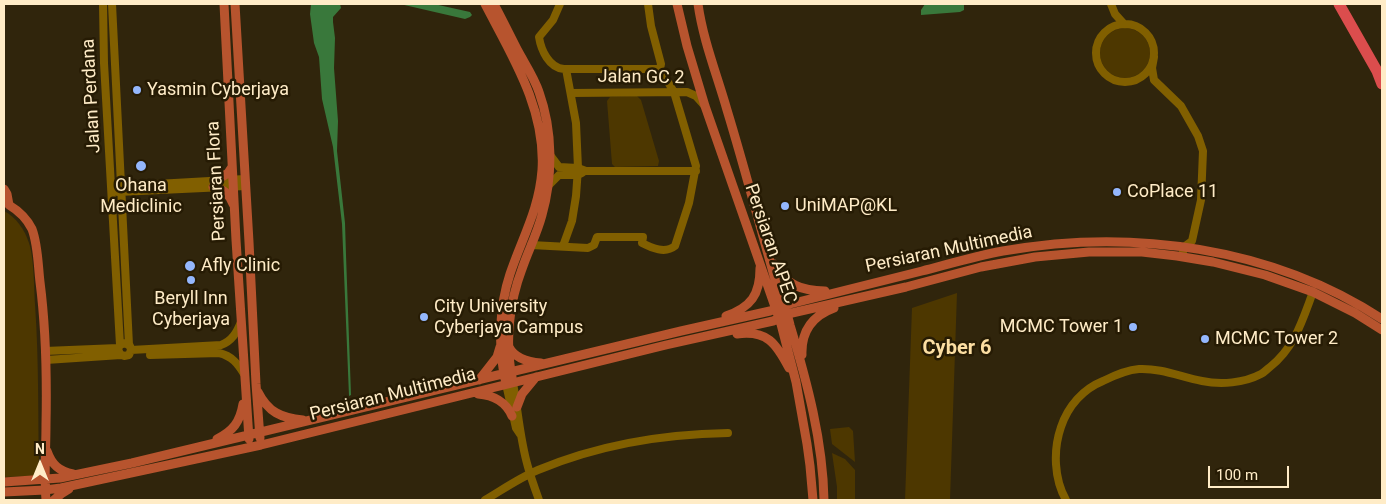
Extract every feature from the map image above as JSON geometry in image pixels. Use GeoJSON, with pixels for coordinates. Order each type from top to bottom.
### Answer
{"type":"FeatureCollection","features":[{"type":"Feature","properties":{"kind":"highway"},"geometry":{"type":"LineString","coordinates":[[1339,4],[1377,71],[1382,84]]}},
{"type":"Feature","properties":{"kind":"main road","name":"Persiaran Flora"},"geometry":{"type":"LineString","coordinates":[[224,4],[234,210],[249,447]]}},
{"type":"Feature","properties":{"kind":"main road","name":"Persiaran Flora"},"geometry":{"type":"LineString","coordinates":[[235,4],[261,445]]}},
{"type":"Feature","properties":{"kind":"main road"},"geometry":{"type":"LineString","coordinates":[[485,4],[506,43],[530,95],[540,129],[542,154],[541,183],[535,209],[505,292],[502,314],[509,384]]}},
{"type":"Feature","properties":{"kind":"main road"},"geometry":{"type":"LineString","coordinates":[[479,380],[505,344],[521,269],[541,217],[548,186],[550,155],[548,129],[539,93],[494,4]]}},
{"type":"Feature","properties":{"kind":"main road","name":"Persiaran APEC"},"geometry":{"type":"LineString","coordinates":[[678,4],[682,28],[705,106],[758,257],[781,312],[805,378],[818,436],[824,500]]}},
{"type":"Feature","properties":{"kind":"main road","name":"Persiaran APEC"},"geometry":{"type":"LineString","coordinates":[[698,4],[706,45],[727,108],[767,253],[781,312],[796,382],[809,459],[813,500]]}},
{"type":"Feature","properties":{"kind":"main road"},"geometry":{"type":"LineString","coordinates":[[232,166],[228,174],[214,184],[231,199],[234,210]]}},
{"type":"Feature","properties":{"kind":"main road"},"geometry":{"type":"LineString","coordinates":[[4,189],[8,199],[6,204],[21,213],[33,231],[38,264],[45,321],[46,500]]}},
{"type":"Feature","properties":{"kind":"main road","name":"Persiaran Multimedia"},"geometry":{"type":"LineString","coordinates":[[841,291],[1003,251],[1041,246],[1093,242],[1134,242],[1183,252]]}},
{"type":"Feature","properties":{"kind":"main road"},"geometry":{"type":"LineString","coordinates":[[1183,252],[1194,249],[1231,256],[1280,269],[1328,289],[1382,319]]}},
{"type":"Feature","properties":{"kind":"main road"},"geometry":{"type":"LineString","coordinates":[[1194,249],[1221,263],[1265,275],[1313,292],[1355,313],[1382,330]]}},
{"type":"Feature","properties":{"kind":"main road","name":"Persiaran Multimedia"},"geometry":{"type":"LineString","coordinates":[[906,287],[982,267],[1035,257],[1089,252],[1183,252]]}},
{"type":"Feature","properties":{"kind":"main road"},"geometry":{"type":"LineString","coordinates":[[767,253],[782,276],[794,285],[815,291],[841,291]]}},
{"type":"Feature","properties":{"kind":"main road"},"geometry":{"type":"LineString","coordinates":[[681,331],[736,312],[749,304],[755,296],[758,286],[760,274],[758,257]]}},
{"type":"Feature","properties":{"kind":"main road"},"geometry":{"type":"LineString","coordinates":[[781,312],[906,287]]}},
{"type":"Feature","properties":{"kind":"main road"},"geometry":{"type":"LineString","coordinates":[[805,378],[802,342],[807,329],[814,320],[824,312],[906,287]]}},
{"type":"Feature","properties":{"kind":"main road"},"geometry":{"type":"LineString","coordinates":[[781,312],[841,291]]}},
{"type":"Feature","properties":{"kind":"main road","name":"Persiaran Multimedia"},"geometry":{"type":"LineString","coordinates":[[4,482],[45,480],[80,474],[315,420],[681,331],[781,312]]}},
{"type":"Feature","properties":{"kind":"main road","name":"Persiaran Multimedia"},"geometry":{"type":"LineString","coordinates":[[4,492],[45,490],[78,485],[261,445],[666,345],[773,321],[781,312]]}},
{"type":"Feature","properties":{"kind":"main road"},"geometry":{"type":"LineString","coordinates":[[666,345],[743,333],[761,335],[767,337],[775,344],[796,382]]}},
{"type":"Feature","properties":{"kind":"main road"},"geometry":{"type":"LineString","coordinates":[[505,344],[515,355],[522,359],[546,364]]}},
{"type":"Feature","properties":{"kind":"main road"},"geometry":{"type":"LineString","coordinates":[[517,407],[522,394],[536,377]]}},
{"type":"Feature","properties":{"kind":"main road"},"geometry":{"type":"LineString","coordinates":[[256,384],[259,393],[268,406],[280,416],[315,420]]}},
{"type":"Feature","properties":{"kind":"main road"},"geometry":{"type":"LineString","coordinates":[[197,448],[227,434],[233,428],[241,414],[245,391]]}},
{"type":"Feature","properties":{"kind":"main road"},"geometry":{"type":"LineString","coordinates":[[470,393],[484,394],[497,399],[507,406],[512,416]]}},
{"type":"Feature","properties":{"kind":"main road"},"geometry":{"type":"LineString","coordinates":[[45,444],[54,466],[67,473],[80,474]]}},
{"type":"Feature","properties":{"kind":"main road"},"geometry":{"type":"LineString","coordinates":[[54,500],[65,491],[78,485]]}},
{"type":"Feature","properties":{"kind":"street","name":"Jalan Perdana"},"geometry":{"type":"LineString","coordinates":[[103,4],[104,63],[117,289],[125,350]]}},
{"type":"Feature","properties":{"kind":"street","name":"Jalan Perdana"},"geometry":{"type":"LineString","coordinates":[[112,4],[126,288],[125,350]]}},
{"type":"Feature","properties":{"kind":"street"},"geometry":{"type":"LineString","coordinates":[[560,4],[553,20],[539,37],[548,59],[559,69],[660,69]]}},
{"type":"Feature","properties":{"kind":"street"},"geometry":{"type":"LineString","coordinates":[[531,245],[591,247],[597,237],[643,237],[642,244],[658,250],[671,249],[675,246],[689,203],[696,171],[696,161],[674,92],[660,69],[648,4]]}},
{"type":"Feature","properties":{"kind":"street"},"geometry":{"type":"LineString","coordinates":[[1111,4],[1115,14],[1124,24]]}},
{"type":"Feature","properties":{"kind":"street"},"geometry":{"type":"LineString","coordinates":[[1115,14],[1115,26]]}},
{"type":"Feature","properties":{"kind":"street"},"geometry":{"type":"LineString","coordinates":[[1194,249],[1201,200],[1203,166],[1203,150],[1198,136],[1181,106],[1154,80],[1152,68],[1154,57],[1152,44],[1148,36],[1137,27],[1124,24],[1115,26],[1107,31],[1099,42],[1096,51],[1098,62],[1103,71],[1110,78],[1122,82],[1147,80],[1152,83],[1177,107],[1194,137],[1203,166]]}},
{"type":"Feature","properties":{"kind":"street"},"geometry":{"type":"LineString","coordinates":[[1133,81],[1145,74],[1151,66],[1154,57]]}},
{"type":"Feature","properties":{"kind":"street"},"geometry":{"type":"LineString","coordinates":[[564,246],[572,221],[581,172],[576,123],[566,69]]}},
{"type":"Feature","properties":{"kind":"street","name":"Jalan GC 2"},"geometry":{"type":"LineString","coordinates":[[688,91],[692,88],[695,75]]}},
{"type":"Feature","properties":{"kind":"street","name":"Jalan GC 2"},"geometry":{"type":"LineString","coordinates":[[571,93],[688,91],[696,96],[705,106]]}},
{"type":"Feature","properties":{"kind":"street"},"geometry":{"type":"LineString","coordinates":[[550,155],[559,167],[581,172]]}},
{"type":"Feature","properties":{"kind":"street"},"geometry":{"type":"LineString","coordinates":[[548,186],[559,175],[581,172],[696,171]]}},
{"type":"Feature","properties":{"kind":"street"},"geometry":{"type":"LineString","coordinates":[[112,189],[246,182]]}},
{"type":"Feature","properties":{"kind":"street"},"geometry":{"type":"LineString","coordinates":[[114,237],[123,236]]}},
{"type":"Feature","properties":{"kind":"street"},"geometry":{"type":"LineString","coordinates":[[116,270],[125,270]]}},
{"type":"Feature","properties":{"kind":"street"},"geometry":{"type":"LineString","coordinates":[[117,289],[126,288]]}},
{"type":"Feature","properties":{"kind":"street"},"geometry":{"type":"LineString","coordinates":[[1066,500],[1060,489],[1058,478],[1056,463],[1057,441],[1062,422],[1070,407],[1087,390],[1095,384],[1121,373],[1141,369],[1166,371],[1203,382],[1223,383],[1243,380],[1262,374],[1277,361],[1296,336],[1313,292]]}},
{"type":"Feature","properties":{"kind":"street"},"geometry":{"type":"LineString","coordinates":[[46,356],[221,345],[234,335],[241,320]]}},
{"type":"Feature","properties":{"kind":"street"},"geometry":{"type":"LineString","coordinates":[[125,350],[226,355],[235,362],[244,374]]}},
{"type":"Feature","properties":{"kind":"street"},"geometry":{"type":"LineString","coordinates":[[509,384],[517,407],[530,474],[539,500]]}},
{"type":"Feature","properties":{"kind":"street"},"geometry":{"type":"LineString","coordinates":[[509,384],[512,416],[516,428],[521,435]]}},
{"type":"Feature","properties":{"kind":"street"},"geometry":{"type":"LineString","coordinates":[[484,500],[530,474],[580,455],[645,440],[684,435],[728,433]]}},
{"type":"Feature","properties":{"kind":"shaded area"},"geometry":{"type":"Polygon","coordinates":[[[311,4],[340,4],[341,8],[333,17],[333,22],[338,121],[337,151],[345,223],[351,395],[349,396],[342,224],[333,147],[322,99],[319,57],[314,43],[310,14],[311,4]]]}},
{"type":"Feature","properties":{"kind":"shaded area"},"geometry":{"type":"Polygon","coordinates":[[[400,4],[434,4],[470,12],[472,15],[465,19],[400,4]]]}},
{"type":"Feature","properties":{"kind":"shaded area"},"geometry":{"type":"Polygon","coordinates":[[[925,4],[964,4],[964,10],[960,12],[921,15],[921,10],[925,4]]]}},
{"type":"Feature","properties":{"kind":"shaded area"},"geometry":{"type":"Polygon","coordinates":[[[1120,28],[1130,28],[1143,35],[1150,48],[1150,58],[1143,71],[1130,78],[1120,78],[1111,74],[1104,67],[1100,58],[1100,48],[1104,39],[1111,32],[1120,28]]]}},
{"type":"Feature","properties":{"kind":"shaded area"},"geometry":{"type":"Polygon","coordinates":[[[637,96],[641,100],[659,161],[658,166],[615,167],[612,164],[607,101],[610,97],[637,96]]]}},
{"type":"Feature","properties":{"kind":"shaded area"},"geometry":{"type":"Polygon","coordinates":[[[4,211],[16,220],[25,233],[32,256],[37,347],[39,476],[4,477],[4,211]]]}},
{"type":"Feature","properties":{"kind":"shaded area"},"geometry":{"type":"Polygon","coordinates":[[[957,293],[950,500],[905,500],[912,308],[957,293]]]}},
{"type":"Feature","properties":{"kind":"shaded area"},"geometry":{"type":"Polygon","coordinates":[[[849,427],[853,431],[855,462],[832,444],[830,429],[849,427]]]}},
{"type":"Feature","properties":{"kind":"shaded area"},"geometry":{"type":"Polygon","coordinates":[[[832,453],[845,459],[855,470],[855,500],[837,500],[832,453]]]}},
{"type":"Feature","properties":{"kind":"place","name":"Yasmin Cyberjaya"},"geometry":{"type":"Point","coordinates":[137,90]}},
{"type":"Feature","properties":{"kind":"place","name":"Ohana Mediclinic"},"geometry":{"type":"Point","coordinates":[141,166]}},
{"type":"Feature","properties":{"kind":"place","name":"CoPlace 11"},"geometry":{"type":"Point","coordinates":[1117,192]}},
{"type":"Feature","properties":{"kind":"place","name":"UniMAP@KL"},"geometry":{"type":"Point","coordinates":[785,206]}},
{"type":"Feature","properties":{"kind":"place","name":"Afly Clinic"},"geometry":{"type":"Point","coordinates":[190,266]}},
{"type":"Feature","properties":{"kind":"place","name":"Beryll Inn Cyberjaya"},"geometry":{"type":"Point","coordinates":[191,280]}},
{"type":"Feature","properties":{"kind":"place","name":"City University Cyberjaya Campus"},"geometry":{"type":"Point","coordinates":[424,317]}},
{"type":"Feature","properties":{"kind":"place","name":"MCMC Tower 1"},"geometry":{"type":"Point","coordinates":[1133,327]}},
{"type":"Feature","properties":{"kind":"place","name":"MCMC Tower 2"},"geometry":{"type":"Point","coordinates":[1205,339]}},
{"type":"Feature","properties":{"kind":"district","name":"Cyber 6"},"geometry":{"type":"Point","coordinates":[957,349]}}]}
